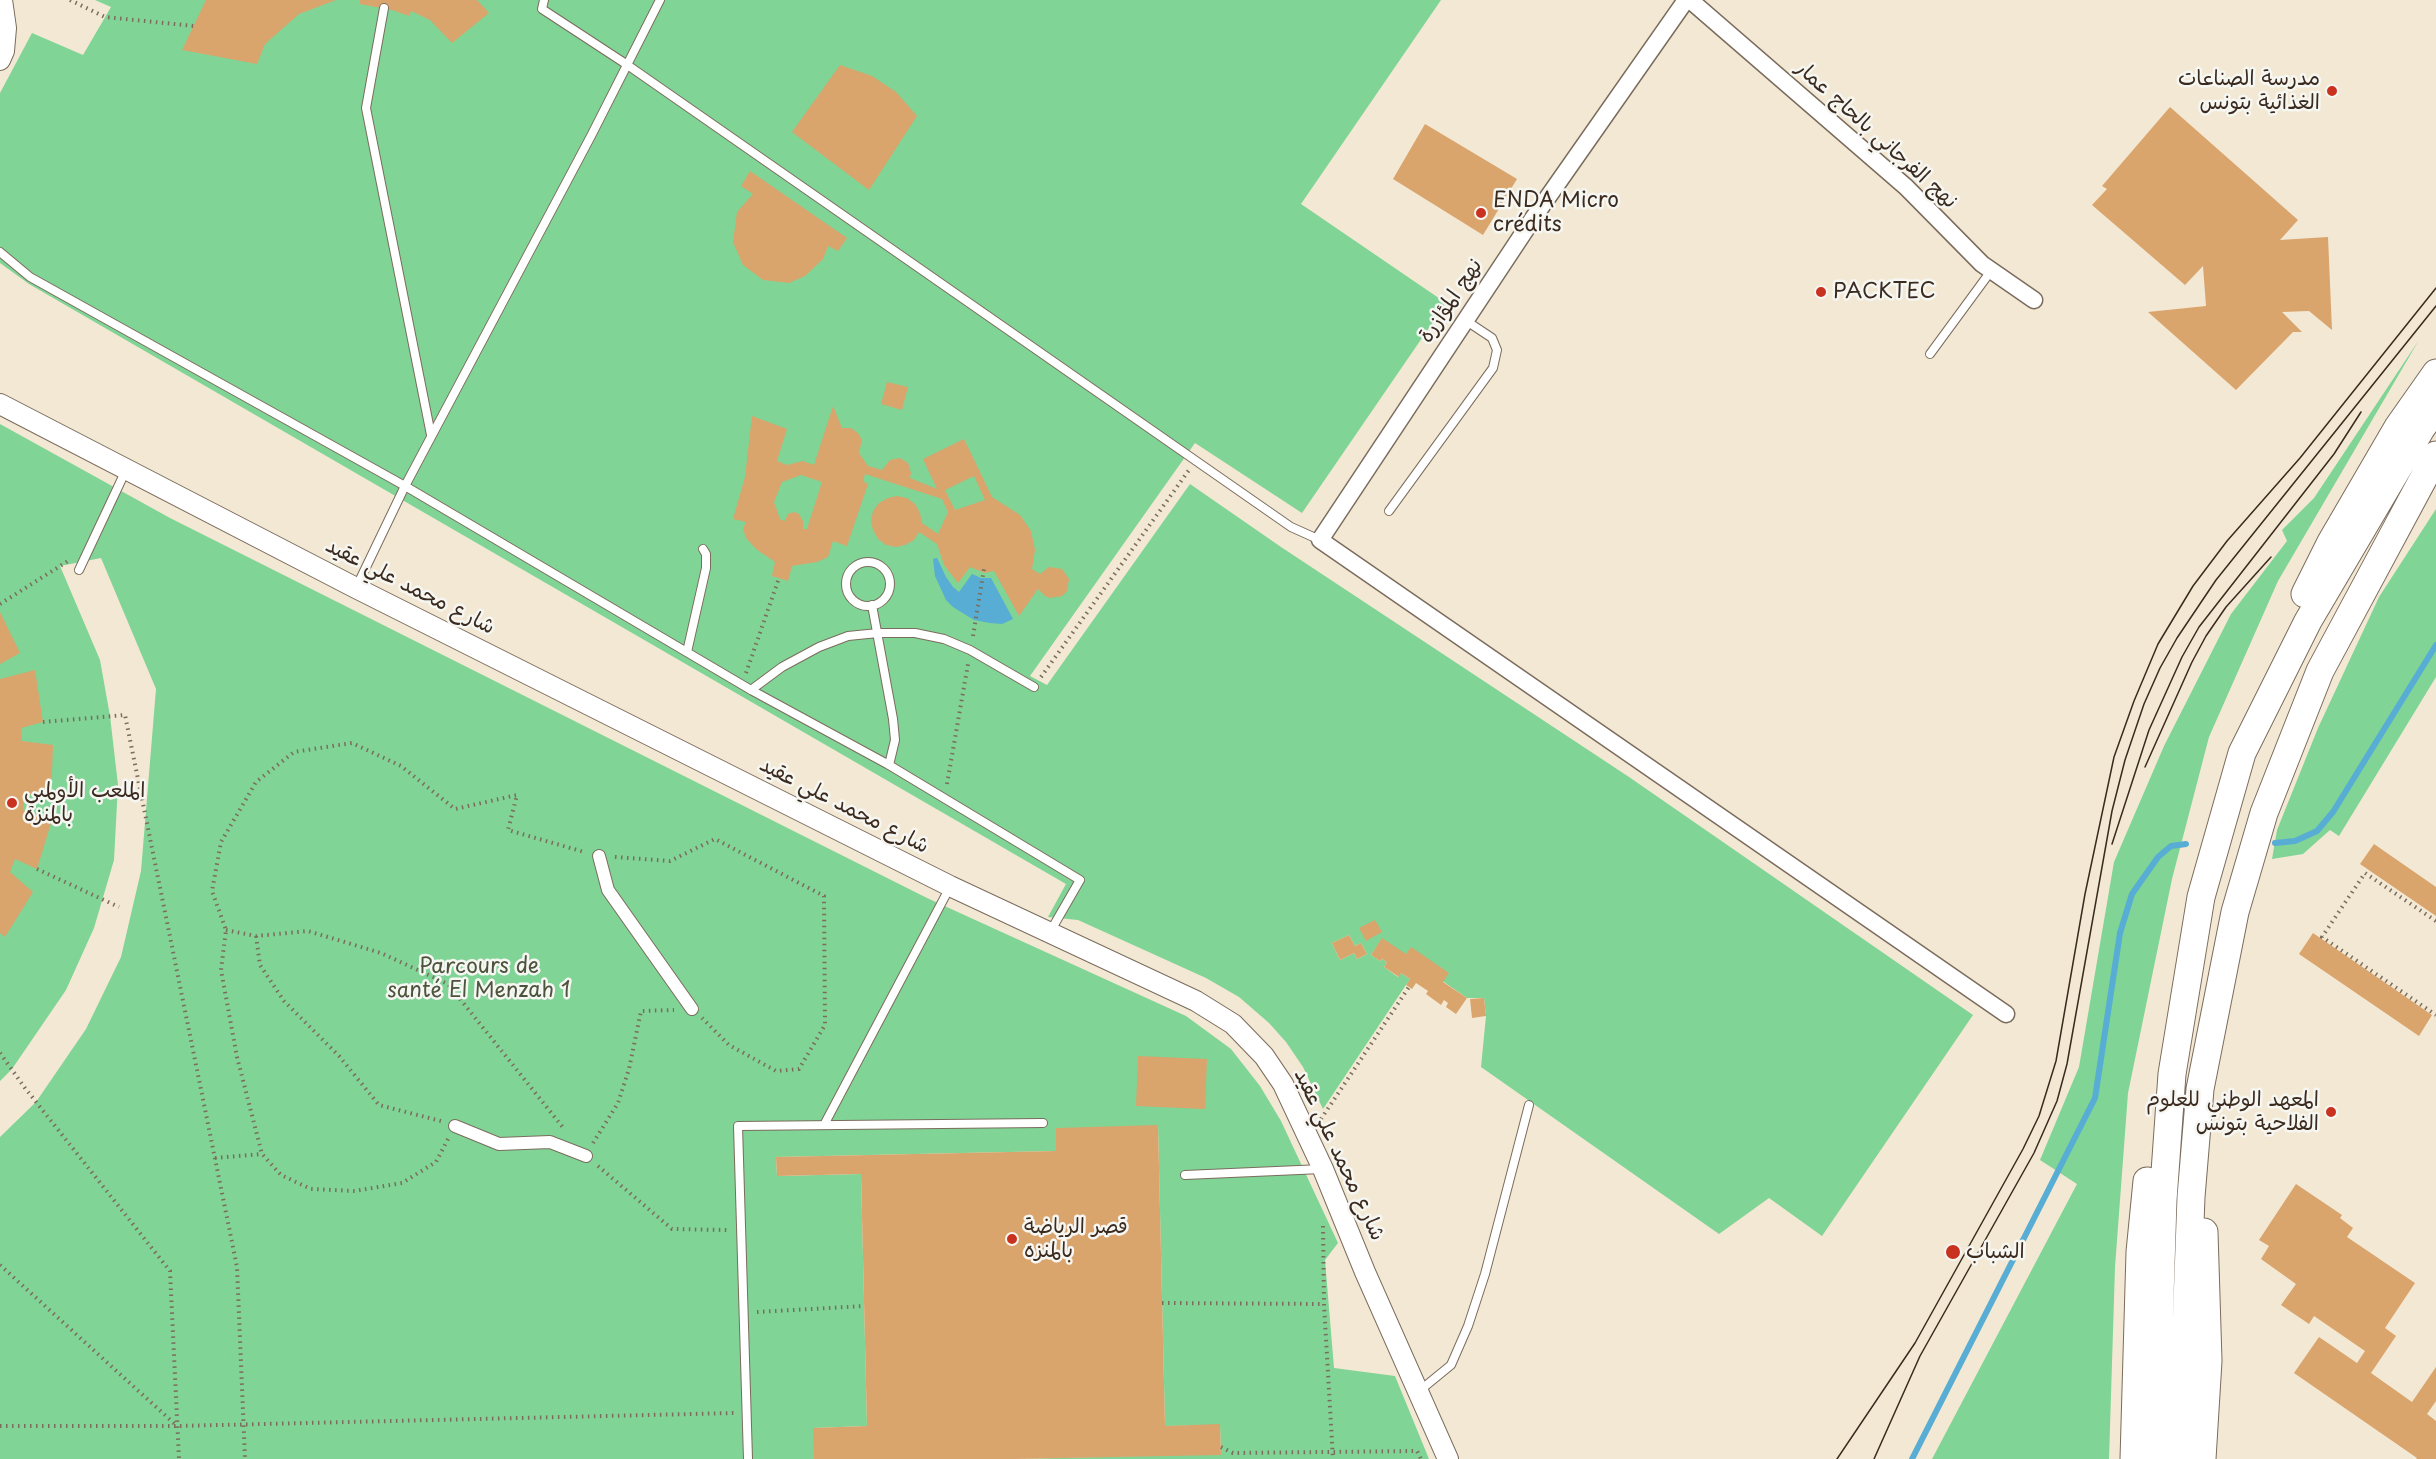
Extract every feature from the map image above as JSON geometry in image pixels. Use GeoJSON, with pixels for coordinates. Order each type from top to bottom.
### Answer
{"type":"FeatureCollection","features":[{"type":"Feature","properties":{"kind":"highway"},"geometry":{"type":"LineString","coordinates":[[2134,1459],[2140,1252],[2149,1164],[2167,1046],[2201,897],[2242,753],[2281,643],[2331,542],[2398,427],[2436,373]]}},
{"type":"Feature","properties":{"kind":"highway"},"geometry":{"type":"LineString","coordinates":[[2242,753],[2308,621],[2428,418]]}},
{"type":"Feature","properties":{"kind":"highway"},"geometry":{"type":"LineString","coordinates":[[2155,1459],[2172,1314],[2190,1197],[2200,1089],[2235,912],[2264,813],[2320,671],[2436,455]]}},
{"type":"Feature","properties":{"kind":"highway"},"geometry":{"type":"LineString","coordinates":[[2290,745],[2353,625],[2423,510],[2436,493]]}},
{"type":"Feature","properties":{"kind":"highway"},"geometry":{"type":"LineString","coordinates":[[2181,1459],[2163,1200],[2172,1074],[2201,897]]}},
{"type":"Feature","properties":{"kind":"highway"},"geometry":{"type":"LineString","coordinates":[[2202,1459],[2208,1361],[2204,1230],[2211,1124],[2232,963],[2235,912]]}},
{"type":"Feature","properties":{"kind":"street"},"geometry":{"type":"LineString","coordinates":[[0,60],[4,51],[6,28],[2,0]]}},
{"type":"Feature","properties":{"kind":"street","name":"نهج الفرجاني بالحاج عمار"},"geometry":{"type":"LineString","coordinates":[[1688,0],[1906,187],[1991,271],[2034,300]]}},
{"type":"Feature","properties":{"kind":"street","name":"نهج المؤازرة"},"geometry":{"type":"LineString","coordinates":[[1320,540],[1534,217],[1688,0]]}},
{"type":"Feature","properties":{"kind":"street","name":"شارع محمد علي عقيد"},"geometry":{"type":"LineString","coordinates":[[0,404],[356,588],[950,886],[1196,1001],[1233,1024],[1264,1056],[1283,1084],[1323,1168],[1448,1459]]}},
{"type":"Feature","properties":{"kind":"street"},"geometry":{"type":"LineString","coordinates":[[1320,540],[2006,1014]]}},
{"type":"Feature","properties":{"kind":"street"},"geometry":{"type":"LineString","coordinates":[[598,856],[608,890],[692,1009]]}},
{"type":"Feature","properties":{"kind":"street"},"geometry":{"type":"LineString","coordinates":[[455,1126],[498,1144],[550,1142],[586,1156]]}},
{"type":"Feature","properties":{"kind":"lane"},"geometry":{"type":"LineString","coordinates":[[544,0],[542,9],[626,64],[1292,527],[1320,540]]}},
{"type":"Feature","properties":{"kind":"lane"},"geometry":{"type":"LineString","coordinates":[[356,588],[405,486],[591,136],[660,0]]}},
{"type":"Feature","properties":{"kind":"lane"},"geometry":{"type":"LineString","coordinates":[[384,8],[366,108],[431,436]]}},
{"type":"Feature","properties":{"kind":"lane"},"geometry":{"type":"LineString","coordinates":[[0,252],[30,277],[405,486],[741,685],[889,765],[1080,879],[1049,934]]}},
{"type":"Feature","properties":{"kind":"lane"},"geometry":{"type":"LineString","coordinates":[[1930,354],[1991,271]]}},
{"type":"Feature","properties":{"kind":"lane"},"geometry":{"type":"LineString","coordinates":[[1389,511],[1492,368],[1497,350],[1492,338],[1465,321]]}},
{"type":"Feature","properties":{"kind":"lane"},"geometry":{"type":"LineString","coordinates":[[79,570],[126,470]]}},
{"type":"Feature","properties":{"kind":"lane"},"geometry":{"type":"LineString","coordinates":[[687,652],[706,568],[706,554],[703,549]]}},
{"type":"Feature","properties":{"kind":"lane"},"geometry":{"type":"LineString","coordinates":[[864,562],[880,566],[889,579],[886,596],[872,605],[856,602],[850,596],[847,588],[850,572],[864,562]]}},
{"type":"Feature","properties":{"kind":"lane"},"geometry":{"type":"LineString","coordinates":[[872,605],[893,719],[895,740],[889,765]]}},
{"type":"Feature","properties":{"kind":"lane"},"geometry":{"type":"LineString","coordinates":[[751,690],[782,667],[819,647],[848,636],[878,633],[915,633],[944,639],[970,650],[1034,687]]}},
{"type":"Feature","properties":{"kind":"lane"},"geometry":{"type":"LineString","coordinates":[[824,1125],[950,886]]}},
{"type":"Feature","properties":{"kind":"lane"},"geometry":{"type":"LineString","coordinates":[[1418,1392],[1451,1365],[1468,1326],[1485,1274],[1529,1105]]}},
{"type":"Feature","properties":{"kind":"lane"},"geometry":{"type":"LineString","coordinates":[[748,1459],[738,1126],[1043,1123]]}},
{"type":"Feature","properties":{"kind":"lane"},"geometry":{"type":"LineString","coordinates":[[1185,1175],[1323,1168]]}},
{"type":"Feature","properties":{"kind":"path"},"geometry":{"type":"LineString","coordinates":[[70,0],[105,17],[194,26]]}},
{"type":"Feature","properties":{"kind":"path"},"geometry":{"type":"LineString","coordinates":[[1034,687],[1196,460]]}},
{"type":"Feature","properties":{"kind":"path"},"geometry":{"type":"LineString","coordinates":[[0,604],[72,559]]}},
{"type":"Feature","properties":{"kind":"path"},"geometry":{"type":"LineString","coordinates":[[944,799],[984,570]]}},
{"type":"Feature","properties":{"kind":"path"},"geometry":{"type":"LineString","coordinates":[[741,685],[779,578]]}},
{"type":"Feature","properties":{"kind":"path"},"geometry":{"type":"LineString","coordinates":[[43,722],[125,715],[237,1267],[245,1459]]}},
{"type":"Feature","properties":{"kind":"path"},"geometry":{"type":"LineString","coordinates":[[256,936],[260,965],[284,1001],[339,1056],[379,1105],[455,1126],[436,1162],[402,1183],[355,1191],[311,1189],[281,1175],[262,1154],[237,1057],[221,970],[226,930],[212,891],[221,842],[256,782],[294,752],[352,742],[401,766],[455,809],[518,795],[508,830],[598,856],[669,861],[715,839],[824,896],[825,1025],[800,1069],[776,1071],[738,1050],[729,1045],[692,1009],[641,1011],[629,1069],[618,1103],[586,1156]]}},
{"type":"Feature","properties":{"kind":"path"},"geometry":{"type":"LineString","coordinates":[[37,869],[119,907]]}},
{"type":"Feature","properties":{"kind":"path"},"geometry":{"type":"LineString","coordinates":[[2436,921],[2366,873],[2322,937],[2436,1015]]}},
{"type":"Feature","properties":{"kind":"path"},"geometry":{"type":"LineString","coordinates":[[226,930],[256,936],[308,931],[381,953],[448,984],[586,1156],[672,1228],[741,1231]]}},
{"type":"Feature","properties":{"kind":"path"},"geometry":{"type":"LineString","coordinates":[[1309,1137],[1409,987]]}},
{"type":"Feature","properties":{"kind":"path"},"geometry":{"type":"LineString","coordinates":[[0,1053],[25,1088],[170,1270],[179,1459]]}},
{"type":"Feature","properties":{"kind":"path"},"geometry":{"type":"LineString","coordinates":[[215,1158],[262,1154]]}},
{"type":"Feature","properties":{"kind":"path"},"geometry":{"type":"LineString","coordinates":[[1323,1225],[1324,1304],[1332,1459]]}},
{"type":"Feature","properties":{"kind":"path"},"geometry":{"type":"LineString","coordinates":[[0,1265],[177,1426]]}},
{"type":"Feature","properties":{"kind":"path"},"geometry":{"type":"LineString","coordinates":[[1162,1303],[1324,1304]]}},
{"type":"Feature","properties":{"kind":"path"},"geometry":{"type":"LineString","coordinates":[[744,1313],[864,1306]]}},
{"type":"Feature","properties":{"kind":"path"},"geometry":{"type":"LineString","coordinates":[[0,1426],[177,1426],[746,1413]]}},
{"type":"Feature","properties":{"kind":"path"},"geometry":{"type":"LineString","coordinates":[[1221,1447],[1233,1453],[1417,1451],[1421,1459]]}},
{"type":"Feature","properties":{"kind":"path"},"geometry":{"type":"LineString","coordinates":[[1233,1453],[1233,1459]]}},
{"type":"Feature","properties":{"kind":"green space"},"geometry":{"type":"Polygon","coordinates":[[[95,0],[1441,0],[1301,204],[1446,303],[1302,513],[1195,443],[1030,676],[1047,685],[1190,484],[1281,547],[1629,777],[1973,1015],[1822,1236],[1769,1198],[1719,1234],[1481,1067],[1486,1016],[1484,998],[1467,998],[1382,939],[1371,955],[1380,961],[1382,959],[1387,962],[1384,967],[1398,977],[1401,973],[1410,979],[1323,1109],[1303,1067],[1286,1042],[1269,1023],[1239,997],[1206,978],[1078,920],[1048,917],[1066,884],[29,284],[0,263],[0,93],[32,33],[83,55],[111,7],[95,0]],[[1349,935],[1332,943],[1340,960],[1354,953],[1357,959],[1367,954],[1361,943],[1355,946],[1349,935]]]}},
{"type":"Feature","properties":{"kind":"green space"},"geometry":{"type":"Polygon","coordinates":[[[2419,340],[2278,581],[2209,737],[2172,879],[2128,1093],[2115,1267],[2109,1459],[1932,1459],[2077,1184],[2040,1160],[2079,1067],[2114,862],[2164,746],[2231,614],[2287,541],[2282,530],[2314,498],[2419,340]]]}},
{"type":"Feature","properties":{"kind":"green space","name":"Parcours de santé El Menzah 1"},"geometry":{"type":"Polygon","coordinates":[[[0,424],[170,518],[927,898],[1186,1016],[1231,1049],[1260,1086],[1281,1121],[1338,1243],[1325,1260],[1334,1368],[1395,1376],[1429,1459],[1015,1459],[1221,1454],[1220,1425],[1165,1426],[1158,1125],[1056,1151],[776,1157],[777,1176],[861,1174],[867,1426],[814,1428],[814,1459],[0,1459],[0,1137],[36,1102],[86,1029],[121,957],[141,871],[156,689],[101,558],[60,566],[100,660],[110,716],[118,785],[114,860],[94,928],[66,990],[12,1069],[0,1081],[0,424]]]}},
{"type":"Feature","properties":{"kind":"green space"},"geometry":{"type":"Polygon","coordinates":[[[2436,509],[2436,677],[2339,836],[2330,830],[2303,854],[2272,859],[2277,830],[2318,728],[2379,597],[2436,509]]]}},
{"type":"Feature","properties":{"kind":"water"},"geometry":{"type":"Polygon","coordinates":[[[937,558],[946,577],[959,592],[972,574],[981,578],[991,578],[1013,619],[1002,624],[974,620],[953,607],[946,600],[935,576],[933,559],[937,558]]]}},
{"type":"Feature","properties":{"kind":"building"},"geometry":{"type":"Polygon","coordinates":[[[206,0],[336,0],[299,14],[265,44],[257,64],[182,50],[206,0]]]}},
{"type":"Feature","properties":{"kind":"building"},"geometry":{"type":"Polygon","coordinates":[[[360,0],[477,0],[489,13],[452,43],[430,20],[411,11],[409,16],[360,4],[360,0]]]}},
{"type":"Feature","properties":{"kind":"building"},"geometry":{"type":"Polygon","coordinates":[[[840,65],[872,76],[896,92],[917,116],[869,190],[792,132],[840,65]]]}},
{"type":"Feature","properties":{"kind":"building"},"geometry":{"type":"Polygon","coordinates":[[[2170,107],[2298,220],[2280,240],[2328,237],[2332,330],[2309,311],[2282,312],[2302,332],[2293,332],[2236,390],[2148,312],[2206,306],[2203,266],[2185,285],[2092,205],[2107,189],[2102,186],[2170,107]]]}},
{"type":"Feature","properties":{"kind":"building"},"geometry":{"type":"Polygon","coordinates":[[[1425,124],[1517,179],[1483,235],[1393,179],[1425,124]]]}},
{"type":"Feature","properties":{"kind":"building"},"geometry":{"type":"Polygon","coordinates":[[[750,171],[847,238],[838,251],[828,246],[823,259],[805,276],[789,283],[763,280],[743,265],[733,242],[737,212],[753,194],[741,186],[750,171]]]}},
{"type":"Feature","properties":{"kind":"building"},"geometry":{"type":"Polygon","coordinates":[[[887,382],[908,387],[902,410],[881,404],[887,382]]]}},
{"type":"Feature","properties":{"kind":"building"},"geometry":{"type":"Polygon","coordinates":[[[833,406],[842,428],[851,428],[858,433],[862,440],[859,453],[868,466],[882,470],[890,460],[900,458],[908,463],[910,478],[937,489],[923,459],[964,439],[992,497],[1020,515],[1031,531],[1035,550],[1032,569],[1040,574],[1049,567],[1062,569],[1069,579],[1067,591],[1062,596],[1050,598],[1038,589],[1019,616],[994,571],[985,573],[970,567],[958,583],[944,565],[937,544],[919,532],[914,540],[905,545],[896,547],[886,545],[878,539],[871,521],[873,511],[879,503],[888,498],[897,496],[907,498],[915,504],[922,523],[938,534],[948,512],[942,499],[865,474],[863,481],[868,484],[847,546],[833,541],[828,557],[817,562],[792,566],[788,581],[772,576],[775,562],[756,549],[746,538],[743,529],[746,522],[733,519],[745,477],[752,416],[787,429],[777,461],[787,465],[803,461],[814,465],[833,406]],[[801,475],[782,482],[774,502],[780,519],[785,521],[788,514],[794,512],[799,514],[803,521],[803,529],[807,529],[822,482],[801,475]],[[974,476],[945,490],[955,510],[985,500],[974,476]]]}},
{"type":"Feature","properties":{"kind":"building"},"geometry":{"type":"Polygon","coordinates":[[[0,612],[20,653],[0,664],[0,612]]]}},
{"type":"Feature","properties":{"kind":"building","name":"الملعب الأولمبي بالمنزه"},"geometry":{"type":"Polygon","coordinates":[[[35,670],[43,722],[21,728],[22,741],[53,745],[51,796],[24,794],[23,810],[52,820],[37,869],[15,859],[10,872],[33,892],[5,937],[0,933],[0,679],[35,670]]]}},
{"type":"Feature","properties":{"kind":"building"},"geometry":{"type":"Polygon","coordinates":[[[2374,844],[2436,887],[2436,916],[2360,864],[2374,844]]]}},
{"type":"Feature","properties":{"kind":"building"},"geometry":{"type":"Polygon","coordinates":[[[1375,920],[1382,932],[1366,941],[1359,928],[1375,920]]]}},
{"type":"Feature","properties":{"kind":"building"},"geometry":{"type":"Polygon","coordinates":[[[2313,933],[2432,1015],[2419,1036],[2299,954],[2313,933]]]}},
{"type":"Feature","properties":{"kind":"building"},"geometry":{"type":"Polygon","coordinates":[[[1349,935],[1355,946],[1361,943],[1367,954],[1357,959],[1354,953],[1340,960],[1332,943],[1349,935]]]}},
{"type":"Feature","properties":{"kind":"building"},"geometry":{"type":"Polygon","coordinates":[[[1382,938],[1406,954],[1411,947],[1449,973],[1443,982],[1467,998],[1456,1014],[1446,1007],[1448,1003],[1444,1000],[1441,1005],[1426,994],[1428,991],[1416,983],[1412,989],[1406,985],[1410,979],[1401,973],[1399,977],[1384,967],[1387,962],[1382,959],[1380,961],[1371,955],[1382,938]]]}},
{"type":"Feature","properties":{"kind":"building"},"geometry":{"type":"Polygon","coordinates":[[[1484,998],[1486,1016],[1472,1018],[1470,999],[1484,998]]]}},
{"type":"Feature","properties":{"kind":"building"},"geometry":{"type":"Polygon","coordinates":[[[1138,1056],[1207,1059],[1205,1109],[1136,1106],[1138,1056]]]}},
{"type":"Feature","properties":{"kind":"building","name":"قصر الرياضة بالمنزه"},"geometry":{"type":"Polygon","coordinates":[[[1158,1125],[1165,1426],[1220,1424],[1221,1455],[1015,1459],[814,1459],[813,1428],[867,1426],[861,1174],[777,1176],[776,1157],[1056,1151],[1056,1128],[1158,1125]]]}},
{"type":"Feature","properties":{"kind":"building"},"geometry":{"type":"Polygon","coordinates":[[[2296,1184],[2342,1215],[2340,1218],[2353,1228],[2347,1237],[2415,1283],[2385,1328],[2396,1336],[2371,1373],[2412,1402],[2436,1367],[2436,1401],[2427,1414],[2436,1421],[2436,1459],[2416,1459],[2294,1373],[2319,1337],[2357,1363],[2365,1351],[2314,1316],[2309,1324],[2281,1305],[2296,1284],[2261,1259],[2269,1246],[2259,1240],[2296,1184]]]}},
{"type":"Feature","properties":{"kind":"waterway"},"geometry":{"type":"LineString","coordinates":[[2275,843],[2295,841],[2317,831],[2333,812],[2436,645]]}},
{"type":"Feature","properties":{"kind":"waterway"},"geometry":{"type":"LineString","coordinates":[[1912,1459],[2095,1098],[2120,933],[2132,894],[2158,857],[2171,846],[2186,844]]}},
{"type":"Feature","properties":{"kind":"tram line"},"geometry":{"type":"LineString","coordinates":[[1837,1459],[1915,1343],[2039,1116],[2056,1061],[2085,894],[2114,757],[2158,644],[2193,586],[2227,541],[2300,458],[2436,288]]}},
{"type":"Feature","properties":{"kind":"tram line"},"geometry":{"type":"LineString","coordinates":[[1874,1459],[1920,1356],[2034,1153],[2057,1101],[2067,1064],[2112,811],[2125,760],[2144,704],[2160,668],[2216,580],[2436,306]]}},
{"type":"Feature","properties":{"kind":"tram line"},"geometry":{"type":"LineString","coordinates":[[2112,844],[2149,730],[2182,657],[2199,627],[2334,454],[2361,412]]}},
{"type":"Feature","properties":{"kind":"tram line"},"geometry":{"type":"LineString","coordinates":[[2145,767],[2206,636],[2226,607],[2271,557]]}},
{"type":"Feature","properties":{"kind":"place","name":"مدرسة الصناعات الغذائية بتونس"},"geometry":{"type":"Point","coordinates":[2332,91]}},
{"type":"Feature","properties":{"kind":"place","name":"ENDA Micro crédits"},"geometry":{"type":"Point","coordinates":[1481,213]}},
{"type":"Feature","properties":{"kind":"place","name":"PACKTEC"},"geometry":{"type":"Point","coordinates":[1821,292]}},
{"type":"Feature","properties":{"kind":"place","name":"الملعب الأولمبي بالمنزه"},"geometry":{"type":"Point","coordinates":[12,803]}},
{"type":"Feature","properties":{"kind":"place","name":"المعهد الوطني للعلوم الفلاحية بتونس"},"geometry":{"type":"Point","coordinates":[2331,1112]}},
{"type":"Feature","properties":{"kind":"place","name":"قصر الرياضة بالمنزه"},"geometry":{"type":"Point","coordinates":[1012,1239]}},
{"type":"Feature","properties":{"kind":"place","name":"الشباب"},"geometry":{"type":"Point","coordinates":[1953,1252]}}]}
